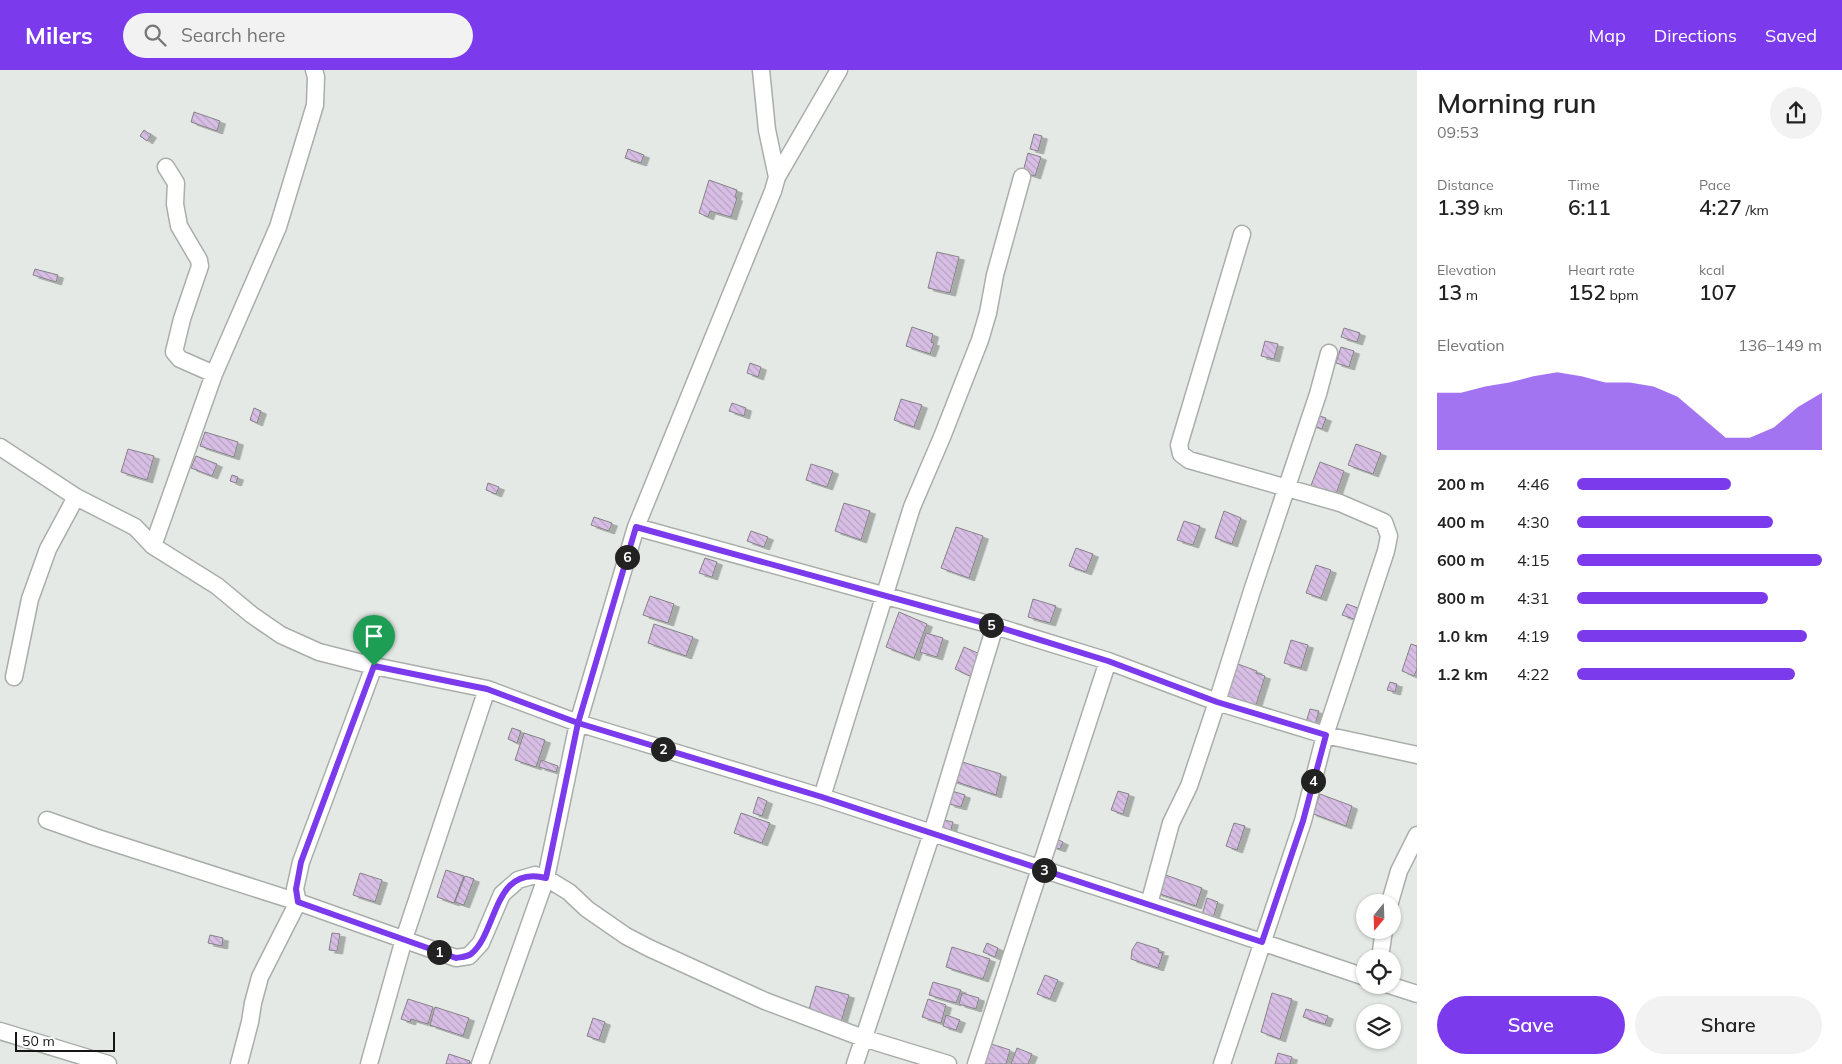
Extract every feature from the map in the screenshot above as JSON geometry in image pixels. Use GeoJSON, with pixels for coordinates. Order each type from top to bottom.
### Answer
{"type":"FeatureCollection","features":[{"type":"Feature","properties":{"kind":"street"},"geometry":{"type":"LineString","coordinates":[[154,546],[214,374],[278,227],[314,105],[316,77],[314,70]]}},
{"type":"Feature","properties":{"kind":"street"},"geometry":{"type":"LineString","coordinates":[[761,70],[767,130],[777,177]]}},
{"type":"Feature","properties":{"kind":"street"},"geometry":{"type":"LineString","coordinates":[[480,1064],[546,878],[578,723],[636,527],[770,200],[777,177],[839,70]]}},
{"type":"Feature","properties":{"kind":"street"},"geometry":{"type":"LineString","coordinates":[[166,167],[176,183],[175,204],[179,226],[199,260],[200,266],[182,319],[174,352],[180,359],[214,374]]}},
{"type":"Feature","properties":{"kind":"street"},"geometry":{"type":"LineString","coordinates":[[822,797],[912,507],[980,340],[988,313],[995,275],[1022,177]]}},
{"type":"Feature","properties":{"kind":"street"},"geometry":{"type":"LineString","coordinates":[[1222,1064],[1303,821],[1326,735],[1369,607],[1386,550],[1388,536],[1384,522],[1340,503],[1190,460],[1181,454],[1178,445],[1242,234]]}},
{"type":"Feature","properties":{"kind":"street"},"geometry":{"type":"LineString","coordinates":[[1149,904],[1171,824],[1189,786],[1285,488],[1318,394],[1329,353]]}},
{"type":"Feature","properties":{"kind":"street"},"geometry":{"type":"LineString","coordinates":[[0,446],[76,497],[135,527],[154,546],[217,586],[252,615],[281,635],[319,652],[374,666],[487,689],[578,723],[822,797],[1356,974]]}},
{"type":"Feature","properties":{"kind":"street"},"geometry":{"type":"LineString","coordinates":[[14,677],[30,599],[48,550],[76,497]]}},
{"type":"Feature","properties":{"kind":"street"},"geometry":{"type":"LineString","coordinates":[[636,527],[995,626],[1108,661],[1217,702],[1326,735],[1417,755]]}},
{"type":"Feature","properties":{"kind":"street"},"geometry":{"type":"LineString","coordinates":[[855,1064],[932,833],[995,626]]}},
{"type":"Feature","properties":{"kind":"street"},"geometry":{"type":"LineString","coordinates":[[976,1064],[1108,661]]}},
{"type":"Feature","properties":{"kind":"street"},"geometry":{"type":"LineString","coordinates":[[239,1064],[260,978],[298,902],[296,889],[301,862],[374,666]]}},
{"type":"Feature","properties":{"kind":"street"},"geometry":{"type":"LineString","coordinates":[[369,1064],[404,938],[487,689]]}},
{"type":"Feature","properties":{"kind":"street"},"geometry":{"type":"LineString","coordinates":[[47,820],[298,902],[456,958],[469,956],[481,943],[502,894],[518,880],[535,875],[546,878],[569,892],[587,909],[626,936],[649,948],[765,1000],[863,1038],[948,1064]]}},
{"type":"Feature","properties":{"kind":"street"},"geometry":{"type":"LineString","coordinates":[[1392,894],[1399,871],[1417,835]]}},
{"type":"Feature","properties":{"kind":"street"},"geometry":{"type":"LineString","coordinates":[[1401,989],[1417,994]]}},
{"type":"Feature","properties":{"kind":"street"},"geometry":{"type":"LineString","coordinates":[[0,1031],[108,1064]]}},
{"type":"Feature","properties":{"kind":"building"},"geometry":{"type":"Polygon","coordinates":[[[194,112],[220,121],[217,131],[191,122],[194,112]]]}},
{"type":"Feature","properties":{"kind":"building"},"geometry":{"type":"Polygon","coordinates":[[[144,130],[151,135],[147,141],[140,136],[144,130]]]}},
{"type":"Feature","properties":{"kind":"building"},"geometry":{"type":"Polygon","coordinates":[[[1034,134],[1042,136],[1038,151],[1030,149],[1034,134]]]}},
{"type":"Feature","properties":{"kind":"building"},"geometry":{"type":"Polygon","coordinates":[[[628,149],[644,155],[641,163],[625,158],[628,149]]]}},
{"type":"Feature","properties":{"kind":"building"},"geometry":{"type":"Polygon","coordinates":[[[1028,153],[1041,157],[1035,176],[1023,172],[1028,153]]]}},
{"type":"Feature","properties":{"kind":"building"},"geometry":{"type":"Polygon","coordinates":[[[709,180],[737,190],[735,197],[737,198],[731,217],[710,211],[708,217],[699,213],[709,180]]]}},
{"type":"Feature","properties":{"kind":"building"},"geometry":{"type":"Polygon","coordinates":[[[937,252],[959,257],[950,293],[928,288],[937,252]]]}},
{"type":"Feature","properties":{"kind":"building"},"geometry":{"type":"Polygon","coordinates":[[[35,269],[58,275],[56,282],[33,275],[35,269]]]}},
{"type":"Feature","properties":{"kind":"building"},"geometry":{"type":"Polygon","coordinates":[[[912,327],[933,334],[931,342],[934,343],[930,354],[906,346],[912,327]]]}},
{"type":"Feature","properties":{"kind":"building"},"geometry":{"type":"Polygon","coordinates":[[[1344,328],[1360,333],[1357,342],[1341,337],[1344,328]]]}},
{"type":"Feature","properties":{"kind":"building"},"geometry":{"type":"Polygon","coordinates":[[[1265,341],[1278,344],[1274,359],[1261,356],[1265,341]]]}},
{"type":"Feature","properties":{"kind":"building"},"geometry":{"type":"Polygon","coordinates":[[[1341,347],[1354,351],[1349,367],[1336,363],[1341,347]]]}},
{"type":"Feature","properties":{"kind":"building"},"geometry":{"type":"Polygon","coordinates":[[[750,363],[761,367],[758,377],[747,373],[750,363]]]}},
{"type":"Feature","properties":{"kind":"building"},"geometry":{"type":"Polygon","coordinates":[[[901,399],[922,405],[914,427],[894,420],[901,399]]]}},
{"type":"Feature","properties":{"kind":"building"},"geometry":{"type":"Polygon","coordinates":[[[732,403],[746,408],[744,416],[729,411],[732,403]]]}},
{"type":"Feature","properties":{"kind":"building"},"geometry":{"type":"Polygon","coordinates":[[[254,408],[261,411],[257,423],[250,420],[254,408]]]}},
{"type":"Feature","properties":{"kind":"building"},"geometry":{"type":"Polygon","coordinates":[[[1310,413],[1326,418],[1322,429],[1307,423],[1310,413]]]}},
{"type":"Feature","properties":{"kind":"building"},"geometry":{"type":"Polygon","coordinates":[[[205,432],[238,442],[234,457],[200,446],[205,432]]]}},
{"type":"Feature","properties":{"kind":"building"},"geometry":{"type":"Polygon","coordinates":[[[1356,444],[1381,453],[1373,474],[1348,465],[1356,444]]]}},
{"type":"Feature","properties":{"kind":"building"},"geometry":{"type":"Polygon","coordinates":[[[128,449],[154,456],[147,480],[121,472],[128,449]]]}},
{"type":"Feature","properties":{"kind":"building"},"geometry":{"type":"Polygon","coordinates":[[[196,456],[217,464],[212,476],[191,468],[196,456]]]}},
{"type":"Feature","properties":{"kind":"building"},"geometry":{"type":"Polygon","coordinates":[[[1320,462],[1344,471],[1335,497],[1310,488],[1320,462]]]}},
{"type":"Feature","properties":{"kind":"building"},"geometry":{"type":"Polygon","coordinates":[[[811,464],[833,471],[827,487],[806,480],[811,464]]]}},
{"type":"Feature","properties":{"kind":"building"},"geometry":{"type":"Polygon","coordinates":[[[232,475],[238,477],[236,483],[230,481],[232,475]]]}},
{"type":"Feature","properties":{"kind":"building"},"geometry":{"type":"Polygon","coordinates":[[[488,483],[499,487],[496,494],[486,490],[488,483]]]}},
{"type":"Feature","properties":{"kind":"building"},"geometry":{"type":"Polygon","coordinates":[[[844,503],[870,511],[861,540],[835,531],[844,503]]]}},
{"type":"Feature","properties":{"kind":"building"},"geometry":{"type":"Polygon","coordinates":[[[1224,511],[1241,518],[1232,544],[1215,538],[1224,511]]]}},
{"type":"Feature","properties":{"kind":"building"},"geometry":{"type":"Polygon","coordinates":[[[594,517],[612,523],[609,531],[591,525],[594,517]]]}},
{"type":"Feature","properties":{"kind":"building"},"geometry":{"type":"Polygon","coordinates":[[[1184,521],[1200,526],[1193,545],[1177,540],[1184,521]]]}},
{"type":"Feature","properties":{"kind":"building"},"geometry":{"type":"Polygon","coordinates":[[[956,527],[983,536],[969,578],[941,568],[956,527]]]}},
{"type":"Feature","properties":{"kind":"building"},"geometry":{"type":"Polygon","coordinates":[[[751,531],[768,537],[764,547],[747,541],[751,531]]]}},
{"type":"Feature","properties":{"kind":"building"},"geometry":{"type":"Polygon","coordinates":[[[1076,548],[1093,554],[1086,572],[1069,566],[1076,548]]]}},
{"type":"Feature","properties":{"kind":"building"},"geometry":{"type":"Polygon","coordinates":[[[705,558],[717,562],[712,577],[699,573],[705,558]]]}},
{"type":"Feature","properties":{"kind":"building"},"geometry":{"type":"Polygon","coordinates":[[[1316,565],[1331,570],[1321,598],[1306,593],[1316,565]]]}},
{"type":"Feature","properties":{"kind":"building"},"geometry":{"type":"Polygon","coordinates":[[[650,596],[674,604],[668,623],[643,615],[650,596]]]}},
{"type":"Feature","properties":{"kind":"building"},"geometry":{"type":"Polygon","coordinates":[[[1033,599],[1056,606],[1050,623],[1028,617],[1033,599]]]}},
{"type":"Feature","properties":{"kind":"building"},"geometry":{"type":"Polygon","coordinates":[[[1347,604],[1358,608],[1354,619],[1342,615],[1347,604]]]}},
{"type":"Feature","properties":{"kind":"building"},"geometry":{"type":"Polygon","coordinates":[[[899,612],[927,624],[914,658],[886,647],[899,612]]]}},
{"type":"Feature","properties":{"kind":"building"},"geometry":{"type":"Polygon","coordinates":[[[654,624],[693,637],[686,656],[648,643],[654,624]]]}},
{"type":"Feature","properties":{"kind":"building"},"geometry":{"type":"Polygon","coordinates":[[[926,633],[943,638],[937,657],[920,652],[926,633]]]}},
{"type":"Feature","properties":{"kind":"building"},"geometry":{"type":"Polygon","coordinates":[[[1291,640],[1308,645],[1301,668],[1284,663],[1291,640]]]}},
{"type":"Feature","properties":{"kind":"building"},"geometry":{"type":"Polygon","coordinates":[[[1411,644],[1417,646],[1417,669],[1414,676],[1402,671],[1411,644]]]}},
{"type":"Feature","properties":{"kind":"building"},"geometry":{"type":"Polygon","coordinates":[[[964,647],[980,654],[970,676],[955,669],[964,647]]]}},
{"type":"Feature","properties":{"kind":"building"},"geometry":{"type":"Polygon","coordinates":[[[1235,663],[1265,676],[1255,708],[1222,699],[1235,663]]]}},
{"type":"Feature","properties":{"kind":"building"},"geometry":{"type":"Polygon","coordinates":[[[1390,682],[1397,684],[1395,692],[1387,690],[1390,682]]]}},
{"type":"Feature","properties":{"kind":"building"},"geometry":{"type":"Polygon","coordinates":[[[1310,709],[1319,711],[1314,728],[1305,726],[1310,709]]]}},
{"type":"Feature","properties":{"kind":"building"},"geometry":{"type":"Polygon","coordinates":[[[512,728],[521,731],[517,743],[508,739],[512,728]]]}},
{"type":"Feature","properties":{"kind":"building"},"geometry":{"type":"Polygon","coordinates":[[[524,733],[545,740],[536,767],[515,760],[524,733]]]}},
{"type":"Feature","properties":{"kind":"building"},"geometry":{"type":"Polygon","coordinates":[[[541,760],[558,766],[556,772],[539,767],[541,760]]]}},
{"type":"Feature","properties":{"kind":"building"},"geometry":{"type":"Polygon","coordinates":[[[956,760],[1001,774],[996,795],[951,780],[956,760]]]}},
{"type":"Feature","properties":{"kind":"building"},"geometry":{"type":"Polygon","coordinates":[[[952,791],[965,795],[961,807],[949,804],[952,791]]]}},
{"type":"Feature","properties":{"kind":"building"},"geometry":{"type":"Polygon","coordinates":[[[1118,791],[1129,794],[1123,814],[1111,810],[1118,791]]]}},
{"type":"Feature","properties":{"kind":"building"},"geometry":{"type":"Polygon","coordinates":[[[1320,794],[1352,806],[1346,826],[1311,813],[1313,805],[1316,806],[1320,794]]]}},
{"type":"Feature","properties":{"kind":"building"},"geometry":{"type":"Polygon","coordinates":[[[758,797],[767,801],[762,816],[753,813],[758,797]]]}},
{"type":"Feature","properties":{"kind":"building"},"geometry":{"type":"Polygon","coordinates":[[[741,813],[770,823],[762,843],[734,833],[741,813]]]}},
{"type":"Feature","properties":{"kind":"building"},"geometry":{"type":"Polygon","coordinates":[[[935,818],[953,822],[950,833],[933,829],[935,818]]]}},
{"type":"Feature","properties":{"kind":"building"},"geometry":{"type":"Polygon","coordinates":[[[1234,823],[1245,826],[1237,850],[1226,846],[1234,823]]]}},
{"type":"Feature","properties":{"kind":"building"},"geometry":{"type":"Polygon","coordinates":[[[1054,838],[1063,842],[1060,849],[1051,846],[1054,838]]]}},
{"type":"Feature","properties":{"kind":"building"},"geometry":{"type":"Polygon","coordinates":[[[446,870],[464,876],[454,903],[437,897],[446,870]]]}},
{"type":"Feature","properties":{"kind":"building"},"geometry":{"type":"Polygon","coordinates":[[[360,873],[382,880],[375,902],[353,895],[360,873]]]}},
{"type":"Feature","properties":{"kind":"building"},"geometry":{"type":"Polygon","coordinates":[[[1160,873],[1202,888],[1196,906],[1154,892],[1160,873]]]}},
{"type":"Feature","properties":{"kind":"building"},"geometry":{"type":"Polygon","coordinates":[[[465,876],[474,879],[464,905],[455,902],[465,876]]]}},
{"type":"Feature","properties":{"kind":"building"},"geometry":{"type":"Polygon","coordinates":[[[1207,898],[1218,902],[1212,921],[1201,918],[1207,898]]]}},
{"type":"Feature","properties":{"kind":"building"},"geometry":{"type":"Polygon","coordinates":[[[332,933],[340,934],[337,951],[329,950],[332,933]]]}},
{"type":"Feature","properties":{"kind":"building"},"geometry":{"type":"Polygon","coordinates":[[[210,935],[223,938],[222,946],[208,943],[210,935]]]}},
{"type":"Feature","properties":{"kind":"building"},"geometry":{"type":"Polygon","coordinates":[[[1137,942],[1159,949],[1158,952],[1163,953],[1158,968],[1131,959],[1132,950],[1137,942]]]}},
{"type":"Feature","properties":{"kind":"building"},"geometry":{"type":"Polygon","coordinates":[[[987,943],[998,948],[995,957],[983,952],[987,943]]]}},
{"type":"Feature","properties":{"kind":"building"},"geometry":{"type":"Polygon","coordinates":[[[952,947],[990,959],[983,979],[946,967],[952,947]]]}},
{"type":"Feature","properties":{"kind":"building"},"geometry":{"type":"Polygon","coordinates":[[[1045,975],[1058,980],[1050,999],[1037,994],[1045,975]]]}},
{"type":"Feature","properties":{"kind":"building"},"geometry":{"type":"Polygon","coordinates":[[[933,982],[961,990],[956,1003],[929,995],[933,982]]]}},
{"type":"Feature","properties":{"kind":"building"},"geometry":{"type":"Polygon","coordinates":[[[816,986],[849,995],[839,1029],[806,1019],[816,986]]]}},
{"type":"Feature","properties":{"kind":"building"},"geometry":{"type":"Polygon","coordinates":[[[962,993],[979,998],[976,1009],[959,1004],[962,993]]]}},
{"type":"Feature","properties":{"kind":"building"},"geometry":{"type":"Polygon","coordinates":[[[1272,993],[1292,999],[1280,1039],[1261,1032],[1272,993]]]}},
{"type":"Feature","properties":{"kind":"building"},"geometry":{"type":"Polygon","coordinates":[[[408,999],[433,1007],[428,1024],[411,1019],[410,1022],[401,1019],[408,999]]]}},
{"type":"Feature","properties":{"kind":"building"},"geometry":{"type":"Polygon","coordinates":[[[928,999],[946,1005],[941,1023],[922,1017],[928,999]]]}},
{"type":"Feature","properties":{"kind":"building"},"geometry":{"type":"Polygon","coordinates":[[[435,1007],[469,1018],[463,1036],[430,1025],[435,1007]]]}},
{"type":"Feature","properties":{"kind":"building"},"geometry":{"type":"Polygon","coordinates":[[[1306,1009],[1328,1016],[1325,1024],[1303,1017],[1306,1009]]]}},
{"type":"Feature","properties":{"kind":"building"},"geometry":{"type":"Polygon","coordinates":[[[946,1015],[960,1020],[956,1030],[943,1026],[946,1015]]]}},
{"type":"Feature","properties":{"kind":"building"},"geometry":{"type":"Polygon","coordinates":[[[593,1018],[605,1022],[599,1040],[587,1036],[593,1018]]]}},
{"type":"Feature","properties":{"kind":"building"},"geometry":{"type":"Polygon","coordinates":[[[985,1042],[1010,1050],[1006,1064],[984,1064],[985,1042]]]}},
{"type":"Feature","properties":{"kind":"building"},"geometry":{"type":"Polygon","coordinates":[[[1017,1048],[1032,1054],[1028,1064],[1011,1064],[1017,1048]]]}},
{"type":"Feature","properties":{"kind":"building"},"geometry":{"type":"Polygon","coordinates":[[[1278,1053],[1292,1057],[1290,1064],[1275,1064],[1278,1053]]]}},
{"type":"Feature","properties":{"kind":"building"},"geometry":{"type":"Polygon","coordinates":[[[449,1054],[470,1061],[469,1064],[446,1064],[449,1054]]]}},
{"type":"Feature","properties":{"kind":"route"},"geometry":{"type":"LineString","coordinates":[[374,666],[301,862],[296,889],[298,902],[456,958],[469,956],[481,943],[502,894],[518,880],[535,875],[546,878],[578,723],[822,797],[1262,942],[1303,821],[1326,735],[1217,702],[1108,661],[995,626],[636,527],[578,723],[487,689],[374,666]]}}]}
